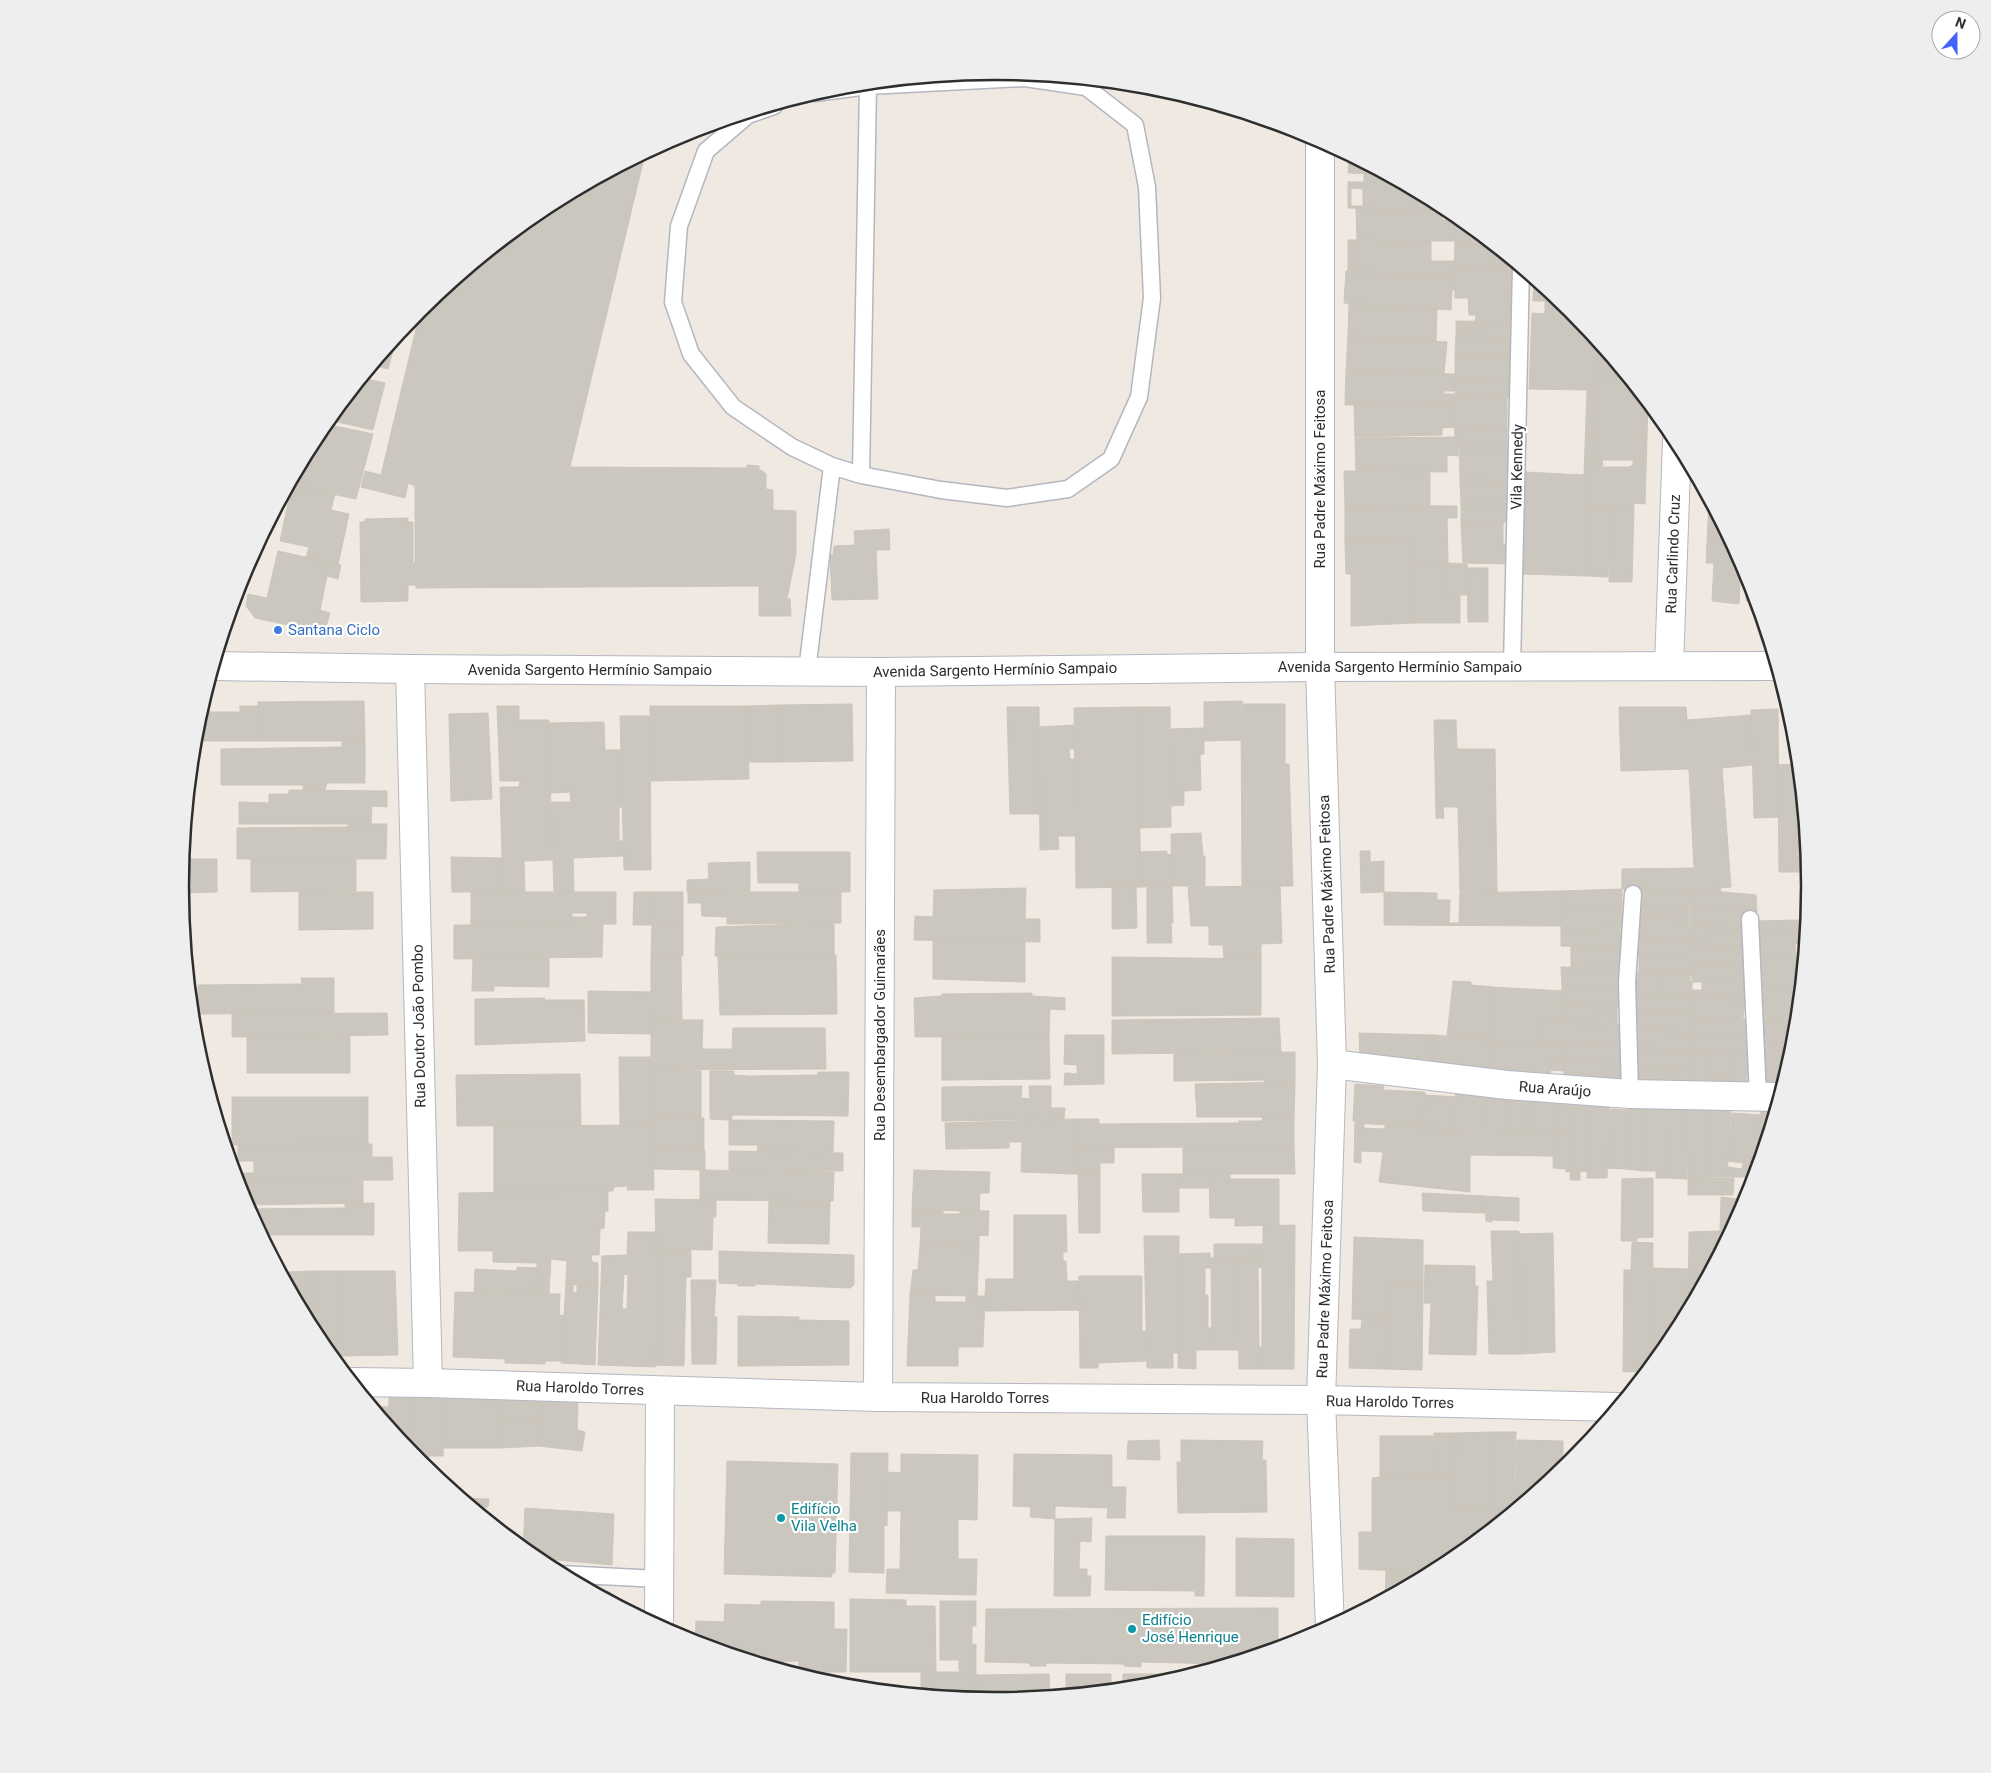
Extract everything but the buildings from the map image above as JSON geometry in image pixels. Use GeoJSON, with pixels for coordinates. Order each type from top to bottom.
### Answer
{"type":"FeatureCollection","features":[{"type":"Feature","properties":{"kind":"street","name":"Rua Padre Máximo Feitosa"},"geometry":{"type":"LineString","coordinates":[[1320,148],[1320,667],[1332,1064],[1321,1400],[1330,1620]]}},
{"type":"Feature","properties":{"kind":"street","name":"Rua Carlindo Cruz"},"geometry":{"type":"LineString","coordinates":[[1669,666],[1677,455]]}},
{"type":"Feature","properties":{"kind":"street","name":"Avenida Sargento Hermínio Sampaio"},"geometry":{"type":"LineString","coordinates":[[220,666],[881,672],[1320,667],[1771,666]]}},
{"type":"Feature","properties":{"kind":"street","name":"Rua Doutor João Pombo"},"geometry":{"type":"LineString","coordinates":[[410,669],[428,1383]]}},
{"type":"Feature","properties":{"kind":"street","name":"Rua Desembargador Guimarães"},"geometry":{"type":"LineString","coordinates":[[878,1398],[881,672]]}},
{"type":"Feature","properties":{"kind":"street","name":"Rua Araújo"},"geometry":{"type":"LineString","coordinates":[[1332,1064],[1507,1086],[1630,1094],[1769,1097]]}},
{"type":"Feature","properties":{"kind":"street","name":"Rua Haroldo Torres"},"geometry":{"type":"LineString","coordinates":[[360,1382],[878,1398],[1321,1400],[1611,1407]]}},
{"type":"Feature","properties":{"kind":"street"},"geometry":{"type":"LineString","coordinates":[[659,1619],[660,1391]]}},
{"type":"Feature","properties":{"kind":"lane"},"geometry":{"type":"LineString","coordinates":[[939,82],[956,81]]}},
{"type":"Feature","properties":{"kind":"lane"},"geometry":{"type":"LineString","coordinates":[[739,122],[706,151],[679,226],[673,302],[691,354],[733,407],[792,448],[832,466],[861,475],[941,490],[1007,498],[1068,489],[1111,459],[1139,397],[1152,298],[1147,186],[1135,125],[1086,88],[1051,82]]}},
{"type":"Feature","properties":{"kind":"lane"},"geometry":{"type":"LineString","coordinates":[[861,475],[868,90]]}},
{"type":"Feature","properties":{"kind":"lane","name":"Vila Kennedy"},"geometry":{"type":"LineString","coordinates":[[1512,666],[1521,275]]}},
{"type":"Feature","properties":{"kind":"lane"},"geometry":{"type":"LineString","coordinates":[[807,671],[832,466]]}},
{"type":"Feature","properties":{"kind":"lane"},"geometry":{"type":"LineString","coordinates":[[1630,1094],[1627,982],[1633,894]]}},
{"type":"Feature","properties":{"kind":"lane"},"geometry":{"type":"LineString","coordinates":[[1750,918],[1769,1097]]}},
{"type":"Feature","properties":{"kind":"lane"},"geometry":{"type":"LineString","coordinates":[[576,1575],[659,1579]]}},
{"type":"Feature","properties":{"kind":"place","name":"Santana Ciclo"},"geometry":{"type":"Point","coordinates":[278,630]}},
{"type":"Feature","properties":{"kind":"place","name":"Edifício Vila Velha"},"geometry":{"type":"Point","coordinates":[781,1518]}},
{"type":"Feature","properties":{"kind":"place","name":"Edifício José Henrique"},"geometry":{"type":"Point","coordinates":[1132,1629]}}]}
